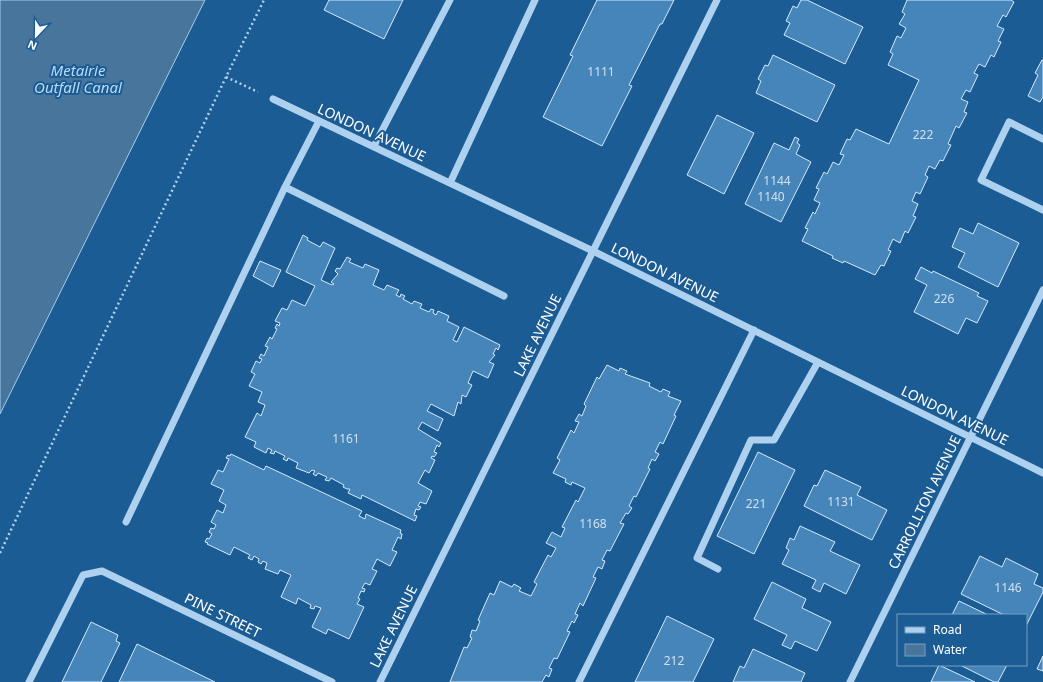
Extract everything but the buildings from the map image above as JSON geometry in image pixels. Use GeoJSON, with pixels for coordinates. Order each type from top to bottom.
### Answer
{"type":"FeatureCollection","features":[{"type":"Feature","properties":{"kind":"street"},"geometry":{"type":"LineString","coordinates":[[374,146],[450,0]]}},
{"type":"Feature","properties":{"kind":"street"},"geometry":{"type":"LineString","coordinates":[[450,183],[535,0]]}},
{"type":"Feature","properties":{"kind":"street","name":"LAKE AVENUE"},"geometry":{"type":"LineString","coordinates":[[380,682],[717,0]]}},
{"type":"Feature","properties":{"kind":"street","name":"LONDON AVENUE"},"geometry":{"type":"LineString","coordinates":[[273,99],[593,251],[1043,474]]}},
{"type":"Feature","properties":{"kind":"street"},"geometry":{"type":"LineString","coordinates":[[126,522],[285,187],[319,122]]}},
{"type":"Feature","properties":{"kind":"street"},"geometry":{"type":"LineString","coordinates":[[1043,139],[1009,122],[981,180],[1043,210]]}},
{"type":"Feature","properties":{"kind":"street"},"geometry":{"type":"LineString","coordinates":[[285,187],[504,296]]}},
{"type":"Feature","properties":{"kind":"street","name":"CARROLLTON AVENUE"},"geometry":{"type":"LineString","coordinates":[[850,682],[1043,290]]}},
{"type":"Feature","properties":{"kind":"street"},"geometry":{"type":"LineString","coordinates":[[579,682],[754,330]]}},
{"type":"Feature","properties":{"kind":"street"},"geometry":{"type":"LineString","coordinates":[[718,569],[697,558],[751,440],[774,440],[818,362]]}},
{"type":"Feature","properties":{"kind":"street","name":"PINE STREET"},"geometry":{"type":"LineString","coordinates":[[29,682],[83,575],[102,572],[332,682]]}},
{"type":"Feature","properties":{"kind":"path"},"geometry":{"type":"LineString","coordinates":[[0,553],[264,0]]}},
{"type":"Feature","properties":{"kind":"path"},"geometry":{"type":"LineString","coordinates":[[226,77],[273,99]]}},
{"type":"Feature","properties":{"kind":"water","name":"Metairie Outfall Canal"},"geometry":{"type":"Polygon","coordinates":[[[0,0],[205,0],[0,414],[0,0]]]}}]}
